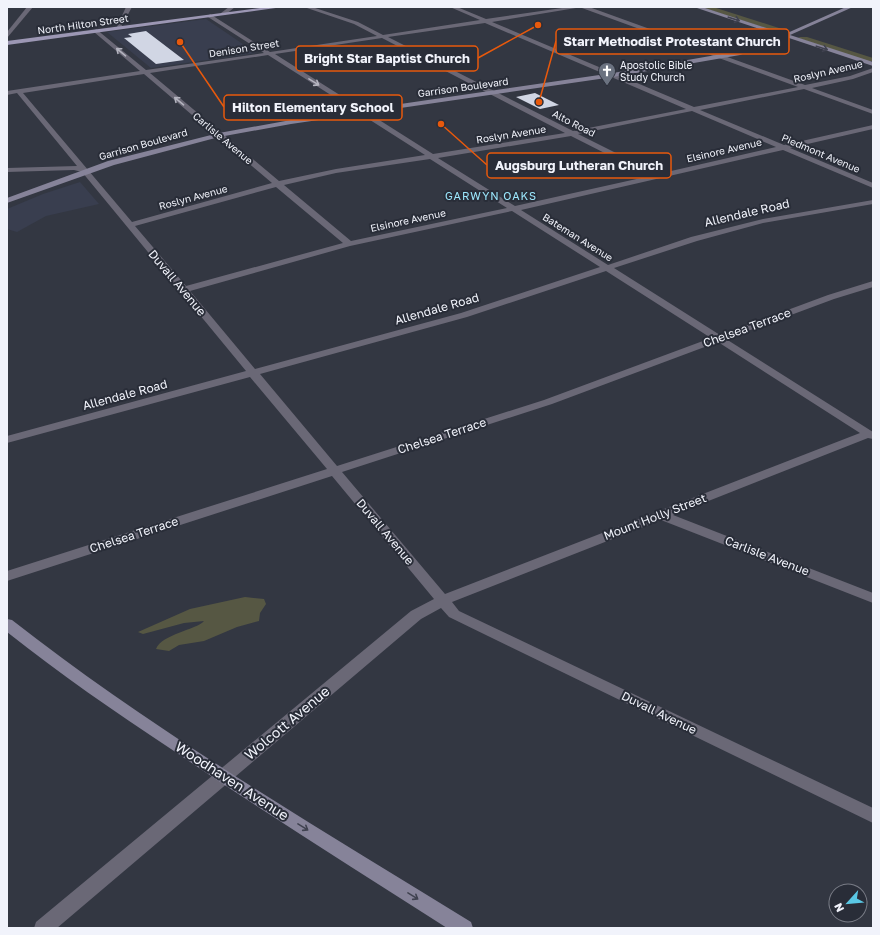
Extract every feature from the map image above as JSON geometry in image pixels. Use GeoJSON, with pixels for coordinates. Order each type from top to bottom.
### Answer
{"type":"FeatureCollection","features":[{"type":"Feature","properties":{"kind":"main road","name":"North Hilton Street"},"geometry":{"type":"LineString","coordinates":[[7,43],[280,7]]}},
{"type":"Feature","properties":{"kind":"main road"},"geometry":{"type":"LineString","coordinates":[[697,7],[873,64]]}},
{"type":"Feature","properties":{"kind":"main road"},"geometry":{"type":"LineString","coordinates":[[717,7],[873,57]]}},
{"type":"Feature","properties":{"kind":"main road","name":"Garrison Boulevard"},"geometry":{"type":"LineString","coordinates":[[7,200],[85,172],[149,152],[219,135],[360,112],[613,75],[746,52],[849,7]]}},
{"type":"Feature","properties":{"kind":"main road","name":"Woodhaven Avenue"},"geometry":{"type":"LineString","coordinates":[[7,624],[44,655],[98,693],[223,776],[464,928]]}},
{"type":"Feature","properties":{"kind":"street"},"geometry":{"type":"LineString","coordinates":[[7,36],[30,7]]}},
{"type":"Feature","properties":{"kind":"street"},"geometry":{"type":"LineString","coordinates":[[118,28],[129,7]]}},
{"type":"Feature","properties":{"kind":"street"},"geometry":{"type":"LineString","coordinates":[[223,14],[232,7]]}},
{"type":"Feature","properties":{"kind":"street","name":"Alto Road"},"geometry":{"type":"LineString","coordinates":[[307,7],[351,21],[657,177]]}},
{"type":"Feature","properties":{"kind":"street","name":"Piedmont Avenue"},"geometry":{"type":"LineString","coordinates":[[453,7],[873,186]]}},
{"type":"Feature","properties":{"kind":"street","name":"Denison Street"},"geometry":{"type":"LineString","coordinates":[[7,93],[579,7]]}},
{"type":"Feature","properties":{"kind":"street"},"geometry":{"type":"LineString","coordinates":[[584,7],[873,112]]}},
{"type":"Feature","properties":{"kind":"street","name":"Bateman Avenue"},"geometry":{"type":"LineString","coordinates":[[210,16],[870,436]]}},
{"type":"Feature","properties":{"kind":"street","name":"Carlisle Avenue"},"geometry":{"type":"LineString","coordinates":[[96,31],[349,244]]}},
{"type":"Feature","properties":{"kind":"street","name":"Roslyn Avenue"},"geometry":{"type":"LineString","coordinates":[[129,225],[278,184],[362,166],[510,145],[572,134],[851,78],[873,70]]}},
{"type":"Feature","properties":{"kind":"street","name":"Duvall Avenue"},"geometry":{"type":"LineString","coordinates":[[18,91],[454,614],[873,816]]}},
{"type":"Feature","properties":{"kind":"street","name":"Elsinore Avenue"},"geometry":{"type":"LineString","coordinates":[[183,290],[349,244],[657,177],[873,127]]}},
{"type":"Feature","properties":{"kind":"street"},"geometry":{"type":"LineString","coordinates":[[7,170],[74,168],[85,172]]}},
{"type":"Feature","properties":{"kind":"street","name":"Allendale Road"},"geometry":{"type":"LineString","coordinates":[[7,440],[476,312],[666,247],[731,229],[873,202]]}},
{"type":"Feature","properties":{"kind":"street","name":"Chelsea Terrace"},"geometry":{"type":"LineString","coordinates":[[7,576],[548,402],[717,338],[831,297],[873,284]]}},
{"type":"Feature","properties":{"kind":"street","name":"Mount Holly Street"},"geometry":{"type":"LineString","coordinates":[[442,601],[661,515],[870,436]]}},
{"type":"Feature","properties":{"kind":"street","name":"Carlisle Avenue"},"geometry":{"type":"LineString","coordinates":[[661,515],[873,598]]}},
{"type":"Feature","properties":{"kind":"street","name":"Wolcott Avenue"},"geometry":{"type":"LineString","coordinates":[[43,928],[416,615],[442,601]]}},
{"type":"Feature","properties":{"kind":"shaded area"},"geometry":{"type":"Polygon","coordinates":[[[206,19],[256,53],[151,68],[107,32],[206,19]]]}},
{"type":"Feature","properties":{"kind":"shaded area"},"geometry":{"type":"Polygon","coordinates":[[[80,182],[99,204],[46,216],[17,232],[7,229],[7,209],[43,194],[80,182]]]}},
{"type":"Feature","properties":{"kind":"green space"},"geometry":{"type":"Polygon","coordinates":[[[701,7],[713,7],[782,29],[775,31],[701,7]]]}},
{"type":"Feature","properties":{"kind":"green space"},"geometry":{"type":"Polygon","coordinates":[[[807,37],[873,58],[873,61],[867,61],[798,38],[807,37]]]}},
{"type":"Feature","properties":{"kind":"green space"},"geometry":{"type":"Polygon","coordinates":[[[245,597],[264,599],[266,604],[260,613],[259,621],[237,627],[204,641],[179,645],[169,651],[156,649],[159,644],[165,640],[204,621],[184,623],[143,634],[138,632],[190,609],[245,597]]]}},
{"type":"Feature","properties":{"kind":"building"},"geometry":{"type":"Polygon","coordinates":[[[146,31],[184,60],[156,64],[124,38],[132,37],[128,34],[146,31]]]}},
{"type":"Feature","properties":{"kind":"building"},"geometry":{"type":"Polygon","coordinates":[[[535,93],[559,105],[540,109],[516,97],[535,93]]]}},
{"type":"Feature","properties":{"kind":"place","name":"Bright Star Baptist Church"},"geometry":{"type":"Point","coordinates":[538,25]}},
{"type":"Feature","properties":{"kind":"place","name":"Hilton Elementary School"},"geometry":{"type":"Point","coordinates":[180,42]}},
{"type":"Feature","properties":{"kind":"place","name":"Apostolic Bible Study Church"},"geometry":{"type":"Point","coordinates":[607,86]}},
{"type":"Feature","properties":{"kind":"place","name":"Starr Methodist Protestant Church"},"geometry":{"type":"Point","coordinates":[539,102]}},
{"type":"Feature","properties":{"kind":"place","name":"Augsburg Lutheran Church"},"geometry":{"type":"Point","coordinates":[441,124]}},
{"type":"Feature","properties":{"kind":"district","name":"GARWYN OAKS"},"geometry":{"type":"Point","coordinates":[491,196]}}]}
